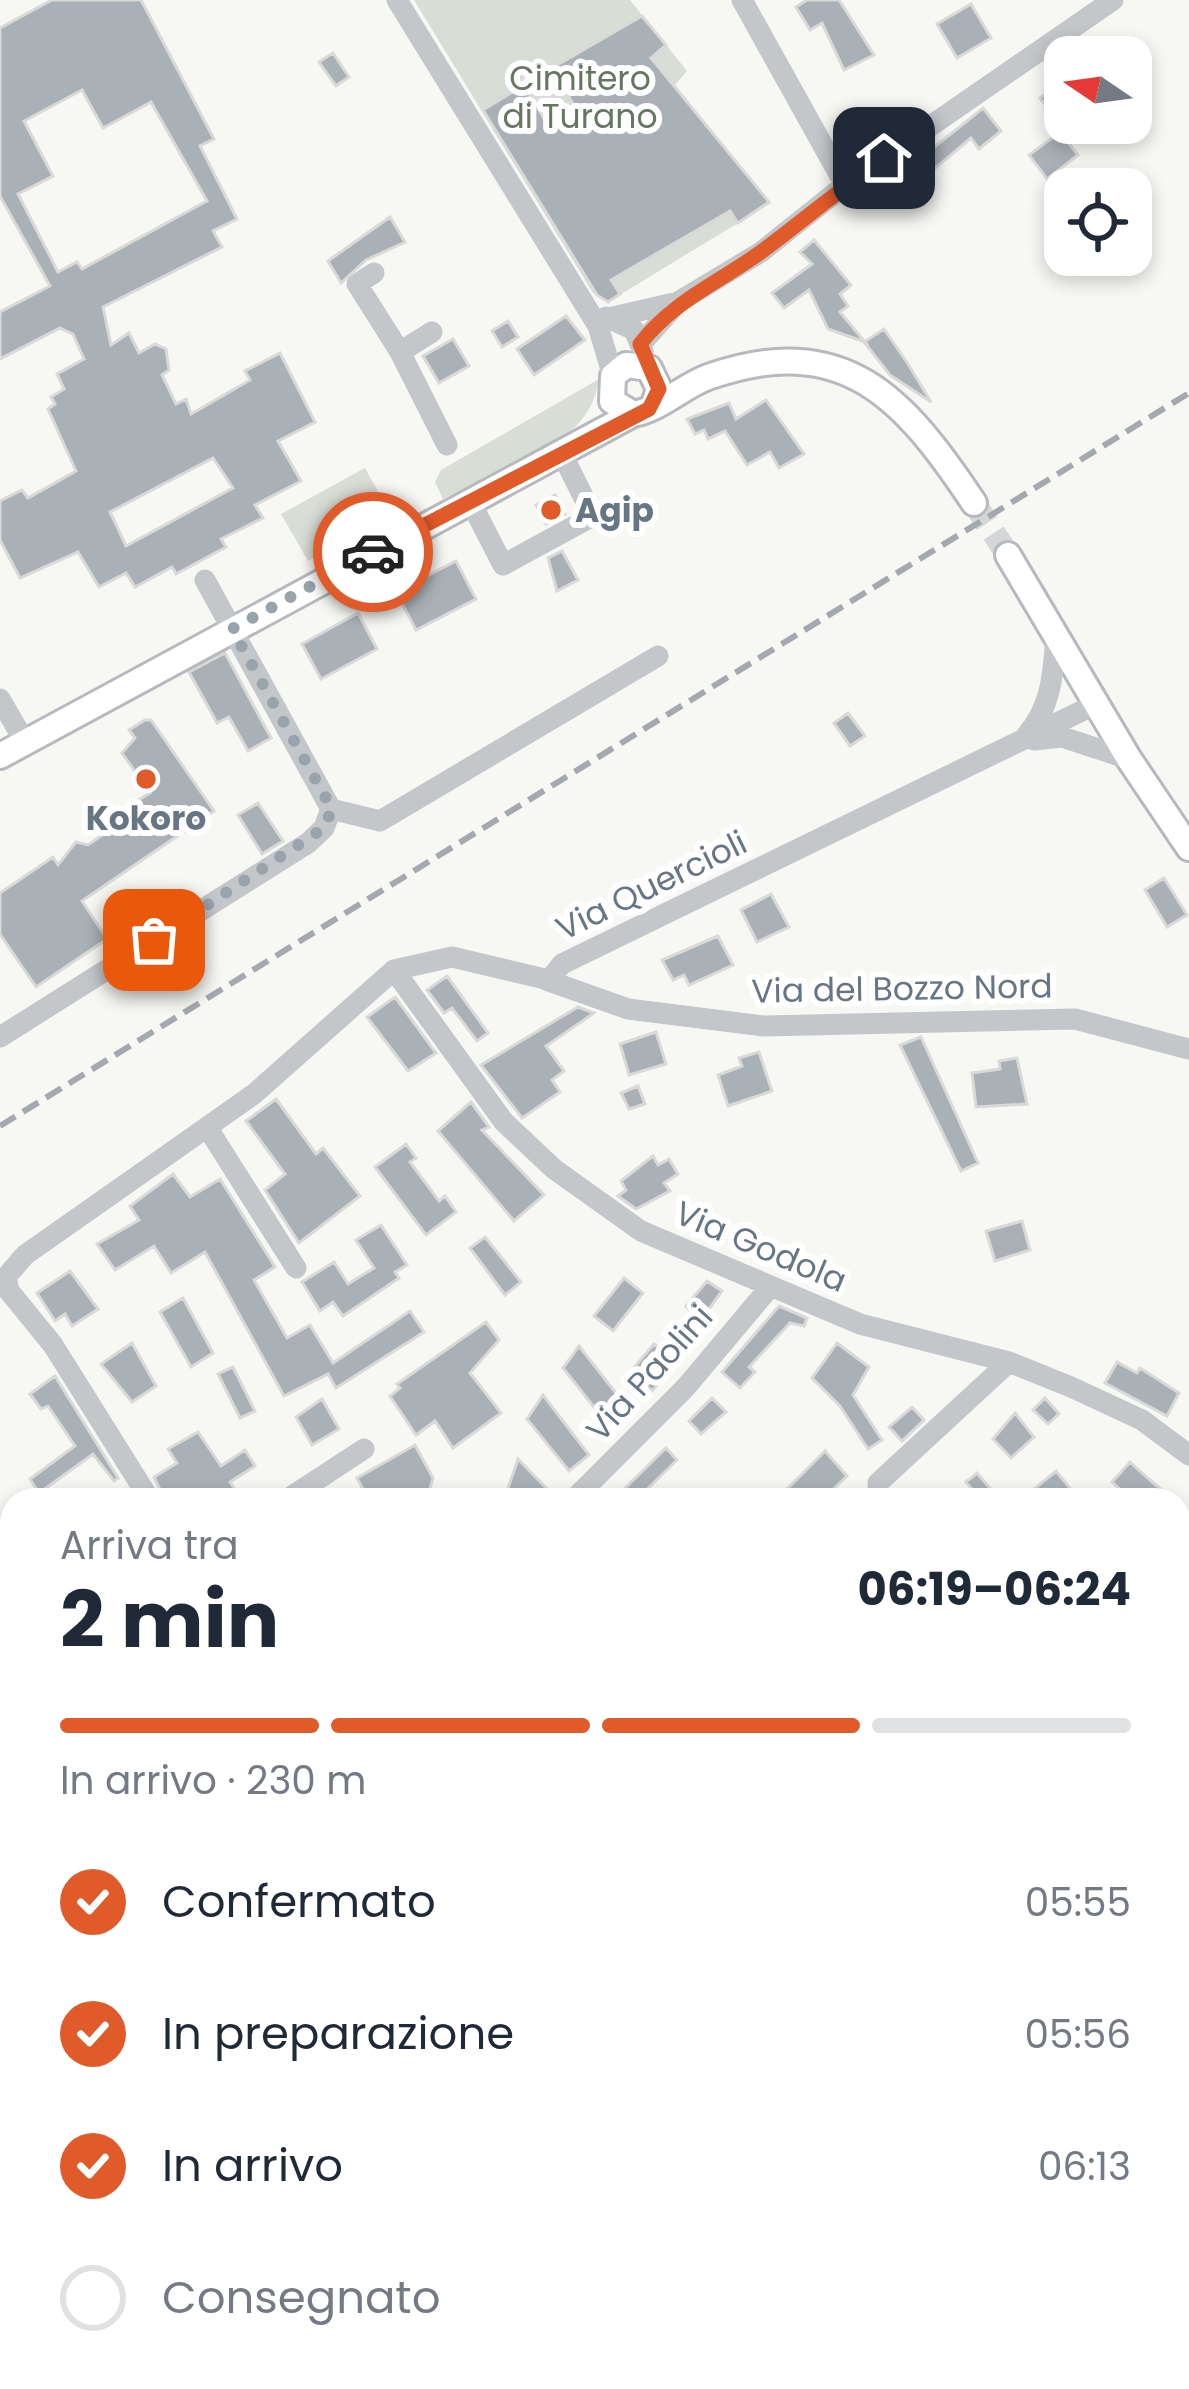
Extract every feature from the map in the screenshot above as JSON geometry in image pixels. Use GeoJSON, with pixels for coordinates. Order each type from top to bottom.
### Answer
{"type":"FeatureCollection","features":[{"type":"Feature","properties":{"kind":"main road"},"geometry":{"type":"LineString","coordinates":[[628,399],[766,361],[843,368],[875,385],[917,421],[974,503]]}},
{"type":"Feature","properties":{"kind":"main road"},"geometry":{"type":"LineString","coordinates":[[628,399],[634,364],[648,362],[702,379]]}},
{"type":"Feature","properties":{"kind":"main road"},"geometry":{"type":"LineString","coordinates":[[0,756],[572,447],[628,399],[659,389],[648,362]]}},
{"type":"Feature","properties":{"kind":"main road"},"geometry":{"type":"LineString","coordinates":[[1008,555],[1129,759],[1189,848]]}},
{"type":"Feature","properties":{"kind":"street"},"geometry":{"type":"LineString","coordinates":[[397,0],[602,317],[628,399]]}},
{"type":"Feature","properties":{"kind":"street"},"geometry":{"type":"LineString","coordinates":[[742,0],[845,185]]}},
{"type":"Feature","properties":{"kind":"street"},"geometry":{"type":"LineString","coordinates":[[602,317],[678,302],[761,252],[845,185],[1113,0]]}},
{"type":"Feature","properties":{"kind":"street"},"geometry":{"type":"LineString","coordinates":[[374,273],[357,284],[400,352],[447,445]]}},
{"type":"Feature","properties":{"kind":"street"},"geometry":{"type":"LineString","coordinates":[[648,362],[678,302]]}},
{"type":"Feature","properties":{"kind":"street"},"geometry":{"type":"LineString","coordinates":[[602,317],[634,330],[648,362]]}},
{"type":"Feature","properties":{"kind":"street"},"geometry":{"type":"LineString","coordinates":[[400,352],[432,332]]}},
{"type":"Feature","properties":{"kind":"street"},"geometry":{"type":"LineString","coordinates":[[470,501],[503,565],[593,516],[572,447]]}},
{"type":"Feature","properties":{"kind":"street"},"geometry":{"type":"LineString","coordinates":[[205,580],[332,809],[380,820],[658,656]]}},
{"type":"Feature","properties":{"kind":"street"},"geometry":{"type":"LineString","coordinates":[[1021,741],[1042,717],[1056,635]]}},
{"type":"Feature","properties":{"kind":"street"},"geometry":{"type":"LineString","coordinates":[[0,699],[25,742]]}},
{"type":"Feature","properties":{"kind":"street","name":"Via Quercioli"},"geometry":{"type":"LineString","coordinates":[[142,1488],[52,1345],[8,1291],[6,1277],[25,1255],[254,1094],[394,970],[452,957],[546,980],[562,964],[1096,704]]}},
{"type":"Feature","properties":{"kind":"street","name":"Via Quercioli"},"geometry":{"type":"LineString","coordinates":[[1021,741],[1062,737],[1129,759]]}},
{"type":"Feature","properties":{"kind":"street"},"geometry":{"type":"LineString","coordinates":[[0,1037],[308,843],[324,828],[332,809]]}},
{"type":"Feature","properties":{"kind":"street","name":"Via Godola"},"geometry":{"type":"LineString","coordinates":[[394,970],[504,1122],[554,1169],[640,1232],[897,1336],[1009,1362],[1142,1420],[1189,1455]]}},
{"type":"Feature","properties":{"kind":"street","name":"Via del Bozzo Nord"},"geometry":{"type":"LineString","coordinates":[[546,980],[628,1009],[764,1026],[1075,1018],[1189,1049]]}},
{"type":"Feature","properties":{"kind":"street"},"geometry":{"type":"LineString","coordinates":[[207,1127],[296,1268]]}},
{"type":"Feature","properties":{"kind":"street","name":"Via Paolini"},"geometry":{"type":"LineString","coordinates":[[584,1488],[686,1387],[770,1287]]}},
{"type":"Feature","properties":{"kind":"street"},"geometry":{"type":"LineString","coordinates":[[878,1488],[878,1483],[1009,1362]]}},
{"type":"Feature","properties":{"kind":"street"},"geometry":{"type":"LineString","coordinates":[[304,1488],[364,1448]]}},
{"type":"Feature","properties":{"kind":"green space","name":"Cimitero di Turano"},"geometry":{"type":"Polygon","coordinates":[[[414,0],[630,0],[687,71],[675,85],[771,203],[608,302],[593,293],[414,0]]]}},
{"type":"Feature","properties":{"kind":"green space"},"geometry":{"type":"Polygon","coordinates":[[[599,379],[592,403],[560,440],[443,499],[435,482],[441,470],[599,379]]]}},
{"type":"Feature","properties":{"kind":"green space"},"geometry":{"type":"Polygon","coordinates":[[[365,468],[391,515],[308,561],[281,514],[365,468]]]}},
{"type":"Feature","properties":{"kind":"building"},"geometry":{"type":"Polygon","coordinates":[[[52,0],[141,0],[214,139],[200,146],[237,219],[213,231],[222,247],[103,307],[111,345],[129,333],[139,353],[155,344],[166,349],[169,370],[162,375],[176,404],[186,399],[191,414],[250,380],[245,371],[280,353],[315,422],[278,441],[301,481],[255,505],[263,518],[221,539],[226,547],[176,574],[172,567],[135,587],[126,573],[99,587],[78,552],[20,578],[0,540],[0,501],[22,490],[28,498],[76,471],[48,409],[55,404],[51,397],[64,389],[57,374],[84,359],[73,334],[60,328],[0,359],[0,312],[50,286],[0,196],[0,28],[52,0]],[[82,90],[24,121],[53,176],[18,194],[58,272],[77,262],[82,269],[207,201],[151,102],[103,128],[82,90]],[[213,458],[110,512],[126,546],[233,488],[213,458]]]}},
{"type":"Feature","properties":{"kind":"building"},"geometry":{"type":"Polygon","coordinates":[[[807,0],[839,0],[874,55],[844,70],[822,23],[810,30],[796,7],[807,0]]]}},
{"type":"Feature","properties":{"kind":"building"},"geometry":{"type":"Polygon","coordinates":[[[971,4],[991,38],[957,58],[937,24],[971,4]]]}},
{"type":"Feature","properties":{"kind":"building","name":"Cimitero di Turano"},"geometry":{"type":"Polygon","coordinates":[[[642,16],[666,45],[651,58],[769,202],[738,223],[730,211],[611,280],[620,294],[608,302],[597,295],[483,110],[524,85],[545,120],[573,104],[552,68],[642,16]]]}},
{"type":"Feature","properties":{"kind":"building"},"geometry":{"type":"Polygon","coordinates":[[[333,53],[349,77],[336,86],[319,62],[333,53]]]}},
{"type":"Feature","properties":{"kind":"building"},"geometry":{"type":"Polygon","coordinates":[[[983,108],[1001,131],[979,149],[971,138],[933,170],[922,157],[983,108]]]}},
{"type":"Feature","properties":{"kind":"building"},"geometry":{"type":"Polygon","coordinates":[[[1044,144],[1069,144],[1078,155],[1061,168],[1044,168],[1044,175],[1029,155],[1044,144]]]}},
{"type":"Feature","properties":{"kind":"building"},"geometry":{"type":"Polygon","coordinates":[[[390,217],[405,242],[366,260],[341,283],[328,261],[390,217]]]}},
{"type":"Feature","properties":{"kind":"building"},"geometry":{"type":"Polygon","coordinates":[[[814,240],[851,285],[840,294],[848,306],[840,312],[865,342],[828,329],[809,290],[784,308],[772,293],[812,264],[800,252],[814,240]]]}},
{"type":"Feature","properties":{"kind":"building"},"geometry":{"type":"Polygon","coordinates":[[[566,316],[585,340],[534,375],[517,349],[566,316]]]}},
{"type":"Feature","properties":{"kind":"building"},"geometry":{"type":"Polygon","coordinates":[[[508,321],[518,337],[502,347],[492,331],[508,321]]]}},
{"type":"Feature","properties":{"kind":"building"},"geometry":{"type":"Polygon","coordinates":[[[884,329],[931,402],[890,375],[864,342],[884,329]]]}},
{"type":"Feature","properties":{"kind":"building"},"geometry":{"type":"Polygon","coordinates":[[[453,339],[469,366],[439,383],[423,356],[453,339]]]}},
{"type":"Feature","properties":{"kind":"building"},"geometry":{"type":"Polygon","coordinates":[[[766,400],[804,454],[779,468],[770,452],[747,465],[725,431],[708,439],[704,430],[695,434],[687,419],[729,403],[736,419],[766,400]]]}},
{"type":"Feature","properties":{"kind":"building","name":"Agip"},"geometry":{"type":"Polygon","coordinates":[[[555,495],[565,514],[546,524],[536,505],[555,495]]]}},
{"type":"Feature","properties":{"kind":"building"},"geometry":{"type":"Polygon","coordinates":[[[562,551],[578,580],[557,591],[548,558],[562,551]]]}},
{"type":"Feature","properties":{"kind":"building"},"geometry":{"type":"Polygon","coordinates":[[[456,561],[476,599],[416,630],[396,592],[456,561]]]}},
{"type":"Feature","properties":{"kind":"building"},"geometry":{"type":"Polygon","coordinates":[[[358,613],[377,649],[321,679],[302,644],[358,613]]]}},
{"type":"Feature","properties":{"kind":"building"},"geometry":{"type":"Polygon","coordinates":[[[225,653],[271,738],[248,751],[229,717],[217,723],[189,672],[225,653]]]}},
{"type":"Feature","properties":{"kind":"building"},"geometry":{"type":"Polygon","coordinates":[[[848,713],[865,736],[850,746],[834,723],[848,713]]]}},
{"type":"Feature","properties":{"kind":"building"},"geometry":{"type":"Polygon","coordinates":[[[151,720],[214,811],[82,901],[107,939],[36,987],[0,934],[0,893],[53,857],[58,865],[76,842],[88,845],[124,820],[127,807],[150,793],[122,753],[135,738],[129,730],[151,720]]]}},
{"type":"Feature","properties":{"kind":"building"},"geometry":{"type":"Polygon","coordinates":[[[258,803],[283,841],[262,854],[238,815],[258,803]]]}},
{"type":"Feature","properties":{"kind":"building"},"geometry":{"type":"Polygon","coordinates":[[[1164,878],[1187,915],[1167,927],[1145,890],[1164,878]]]}},
{"type":"Feature","properties":{"kind":"building"},"geometry":{"type":"Polygon","coordinates":[[[771,894],[789,927],[757,942],[741,910],[771,894]]]}},
{"type":"Feature","properties":{"kind":"building"},"geometry":{"type":"Polygon","coordinates":[[[718,936],[733,965],[689,985],[684,975],[673,980],[662,960],[718,936]]]}},
{"type":"Feature","properties":{"kind":"building"},"geometry":{"type":"Polygon","coordinates":[[[447,976],[488,1033],[477,1041],[452,1008],[444,1013],[427,990],[447,976]]]}},
{"type":"Feature","properties":{"kind":"building"},"geometry":{"type":"Polygon","coordinates":[[[395,997],[436,1053],[408,1071],[367,1017],[395,997]]]}},
{"type":"Feature","properties":{"kind":"building"},"geometry":{"type":"Polygon","coordinates":[[[578,1007],[594,1013],[546,1046],[564,1071],[552,1080],[560,1092],[522,1118],[481,1065],[578,1007]]]}},
{"type":"Feature","properties":{"kind":"building"},"geometry":{"type":"Polygon","coordinates":[[[656,1032],[666,1064],[629,1075],[620,1044],[656,1032]]]}},
{"type":"Feature","properties":{"kind":"building"},"geometry":{"type":"Polygon","coordinates":[[[921,1037],[978,1163],[961,1171],[900,1045],[921,1037]]]}},
{"type":"Feature","properties":{"kind":"building"},"geometry":{"type":"Polygon","coordinates":[[[759,1052],[772,1091],[728,1106],[718,1075],[742,1066],[739,1058],[759,1052]]]}},
{"type":"Feature","properties":{"kind":"building"},"geometry":{"type":"Polygon","coordinates":[[[1017,1058],[1027,1104],[976,1107],[972,1073],[1000,1069],[999,1061],[1017,1058]]]}},
{"type":"Feature","properties":{"kind":"building"},"geometry":{"type":"Polygon","coordinates":[[[638,1086],[645,1104],[629,1109],[621,1093],[638,1086]]]}},
{"type":"Feature","properties":{"kind":"building"},"geometry":{"type":"Polygon","coordinates":[[[276,1099],[316,1154],[323,1148],[360,1196],[299,1243],[265,1190],[285,1174],[246,1121],[276,1099]]]}},
{"type":"Feature","properties":{"kind":"building"},"geometry":{"type":"Polygon","coordinates":[[[471,1102],[489,1127],[482,1130],[544,1195],[514,1221],[438,1131],[471,1102]]]}},
{"type":"Feature","properties":{"kind":"building"},"geometry":{"type":"Polygon","coordinates":[[[406,1144],[416,1158],[410,1162],[439,1201],[445,1196],[456,1212],[426,1235],[375,1167],[406,1144]]]}},
{"type":"Feature","properties":{"kind":"building"},"geometry":{"type":"Polygon","coordinates":[[[653,1156],[658,1165],[669,1159],[678,1174],[664,1183],[670,1191],[636,1209],[618,1196],[626,1190],[621,1181],[653,1156]]]}},
{"type":"Feature","properties":{"kind":"building"},"geometry":{"type":"Polygon","coordinates":[[[173,1174],[190,1197],[220,1179],[275,1267],[254,1280],[287,1338],[310,1325],[333,1363],[410,1311],[424,1332],[336,1388],[328,1374],[284,1396],[205,1252],[171,1273],[154,1246],[115,1270],[97,1244],[139,1220],[130,1206],[173,1174]]]}},
{"type":"Feature","properties":{"kind":"building"},"geometry":{"type":"Polygon","coordinates":[[[1022,1221],[1030,1250],[995,1261],[986,1231],[1022,1221]]]}},
{"type":"Feature","properties":{"kind":"building"},"geometry":{"type":"Polygon","coordinates":[[[381,1225],[407,1265],[395,1272],[399,1278],[343,1316],[333,1302],[320,1311],[302,1282],[334,1262],[348,1284],[374,1268],[356,1240],[381,1225]]]}},
{"type":"Feature","properties":{"kind":"building"},"geometry":{"type":"Polygon","coordinates":[[[485,1237],[521,1282],[505,1295],[470,1248],[485,1237]]]}},
{"type":"Feature","properties":{"kind":"building"},"geometry":{"type":"Polygon","coordinates":[[[70,1271],[98,1309],[72,1326],[65,1314],[55,1321],[37,1293],[70,1271]]]}},
{"type":"Feature","properties":{"kind":"building"},"geometry":{"type":"Polygon","coordinates":[[[624,1278],[643,1293],[613,1331],[594,1316],[624,1278]]]}},
{"type":"Feature","properties":{"kind":"building"},"geometry":{"type":"Polygon","coordinates":[[[707,1281],[722,1291],[699,1323],[686,1306],[707,1281]]]}},
{"type":"Feature","properties":{"kind":"building"},"geometry":{"type":"Polygon","coordinates":[[[183,1298],[213,1353],[191,1367],[160,1312],[183,1298]]]}},
{"type":"Feature","properties":{"kind":"building"},"geometry":{"type":"Polygon","coordinates":[[[779,1306],[807,1318],[804,1326],[790,1323],[749,1367],[755,1372],[740,1388],[722,1372],[779,1306]]]}},
{"type":"Feature","properties":{"kind":"building"},"geometry":{"type":"Polygon","coordinates":[[[486,1322],[499,1340],[470,1373],[501,1413],[453,1448],[435,1421],[416,1435],[390,1396],[400,1388],[397,1384],[486,1322]]]}},
{"type":"Feature","properties":{"kind":"building"},"geometry":{"type":"Polygon","coordinates":[[[132,1343],[156,1386],[132,1402],[101,1364],[132,1343]]]}},
{"type":"Feature","properties":{"kind":"building"},"geometry":{"type":"Polygon","coordinates":[[[837,1343],[869,1367],[853,1395],[882,1440],[868,1449],[840,1406],[812,1378],[837,1343]]]}},
{"type":"Feature","properties":{"kind":"building"},"geometry":{"type":"Polygon","coordinates":[[[654,1344],[677,1362],[652,1391],[630,1372],[654,1344]]]}},
{"type":"Feature","properties":{"kind":"building"},"geometry":{"type":"Polygon","coordinates":[[[579,1346],[633,1415],[613,1431],[563,1368],[579,1346]]]}},
{"type":"Feature","properties":{"kind":"building"},"geometry":{"type":"Polygon","coordinates":[[[1117,1362],[1137,1373],[1140,1368],[1179,1393],[1167,1416],[1105,1383],[1117,1362]]]}},
{"type":"Feature","properties":{"kind":"building"},"geometry":{"type":"Polygon","coordinates":[[[233,1367],[255,1411],[240,1418],[218,1374],[233,1367]]]}},
{"type":"Feature","properties":{"kind":"building"},"geometry":{"type":"Polygon","coordinates":[[[55,1376],[118,1478],[114,1481],[93,1454],[46,1488],[36,1488],[30,1479],[75,1446],[48,1406],[41,1409],[30,1394],[55,1376]]]}},
{"type":"Feature","properties":{"kind":"building"},"geometry":{"type":"Polygon","coordinates":[[[543,1395],[589,1455],[569,1471],[527,1419],[543,1395]]]}},
{"type":"Feature","properties":{"kind":"building"},"geometry":{"type":"Polygon","coordinates":[[[712,1398],[726,1412],[701,1434],[689,1421],[712,1398]]]}},
{"type":"Feature","properties":{"kind":"building"},"geometry":{"type":"Polygon","coordinates":[[[1045,1398],[1059,1414],[1048,1424],[1033,1410],[1045,1398]]]}},
{"type":"Feature","properties":{"kind":"building"},"geometry":{"type":"Polygon","coordinates":[[[322,1399],[339,1429],[312,1445],[296,1417],[322,1399]]]}},
{"type":"Feature","properties":{"kind":"building"},"geometry":{"type":"Polygon","coordinates":[[[912,1407],[924,1420],[902,1441],[889,1427],[912,1407]]]}},
{"type":"Feature","properties":{"kind":"building"},"geometry":{"type":"Polygon","coordinates":[[[1015,1413],[1034,1437],[1011,1458],[993,1439],[1015,1413]]]}},
{"type":"Feature","properties":{"kind":"building"},"geometry":{"type":"Polygon","coordinates":[[[198,1432],[221,1466],[245,1450],[255,1466],[230,1482],[234,1488],[159,1488],[154,1477],[177,1463],[168,1449],[198,1432]]]}},
{"type":"Feature","properties":{"kind":"building"},"geometry":{"type":"Polygon","coordinates":[[[415,1445],[433,1478],[430,1488],[362,1488],[357,1478],[415,1445]]]}},
{"type":"Feature","properties":{"kind":"building"},"geometry":{"type":"Polygon","coordinates":[[[666,1448],[677,1460],[648,1488],[625,1488],[666,1448]]]}},
{"type":"Feature","properties":{"kind":"building"},"geometry":{"type":"Polygon","coordinates":[[[825,1451],[847,1476],[834,1488],[788,1488],[825,1451]]]}},
{"type":"Feature","properties":{"kind":"building"},"geometry":{"type":"Polygon","coordinates":[[[518,1459],[546,1488],[508,1488],[518,1459]]]}},
{"type":"Feature","properties":{"kind":"building"},"geometry":{"type":"Polygon","coordinates":[[[1130,1462],[1160,1488],[1119,1488],[1112,1482],[1130,1462]]]}},
{"type":"Feature","properties":{"kind":"building"},"geometry":{"type":"Polygon","coordinates":[[[1056,1471],[1070,1488],[1035,1488],[1056,1471]]]}},
{"type":"Feature","properties":{"kind":"building"},"geometry":{"type":"Polygon","coordinates":[[[977,1473],[990,1488],[971,1488],[966,1482],[977,1473]]]}},
{"type":"Feature","properties":{"kind":"tunnel"},"geometry":{"type":"LineString","coordinates":[[974,503],[1008,555]]}},
{"type":"Feature","properties":{"kind":"railway"},"geometry":{"type":"LineString","coordinates":[[0,1126],[1189,393]]}},
{"type":"Feature","properties":{"kind":"way so far"},"geometry":{"type":"LineString","coordinates":[[154,940],[308,843],[324,828],[332,809],[232,629],[373,552]]}},
{"type":"Feature","properties":{"kind":"place","name":"Agip"},"geometry":{"type":"Point","coordinates":[551,510]}},
{"type":"Feature","properties":{"kind":"place","name":"Kokoro"},"geometry":{"type":"Point","coordinates":[146,779]}},
{"type":"Feature","properties":{"kind":"route"},"geometry":{"type":"LineString","coordinates":[[373,552],[649,409],[658,397],[658,381],[640,344],[651,330],[678,302],[761,252],[884,158]]}}]}
